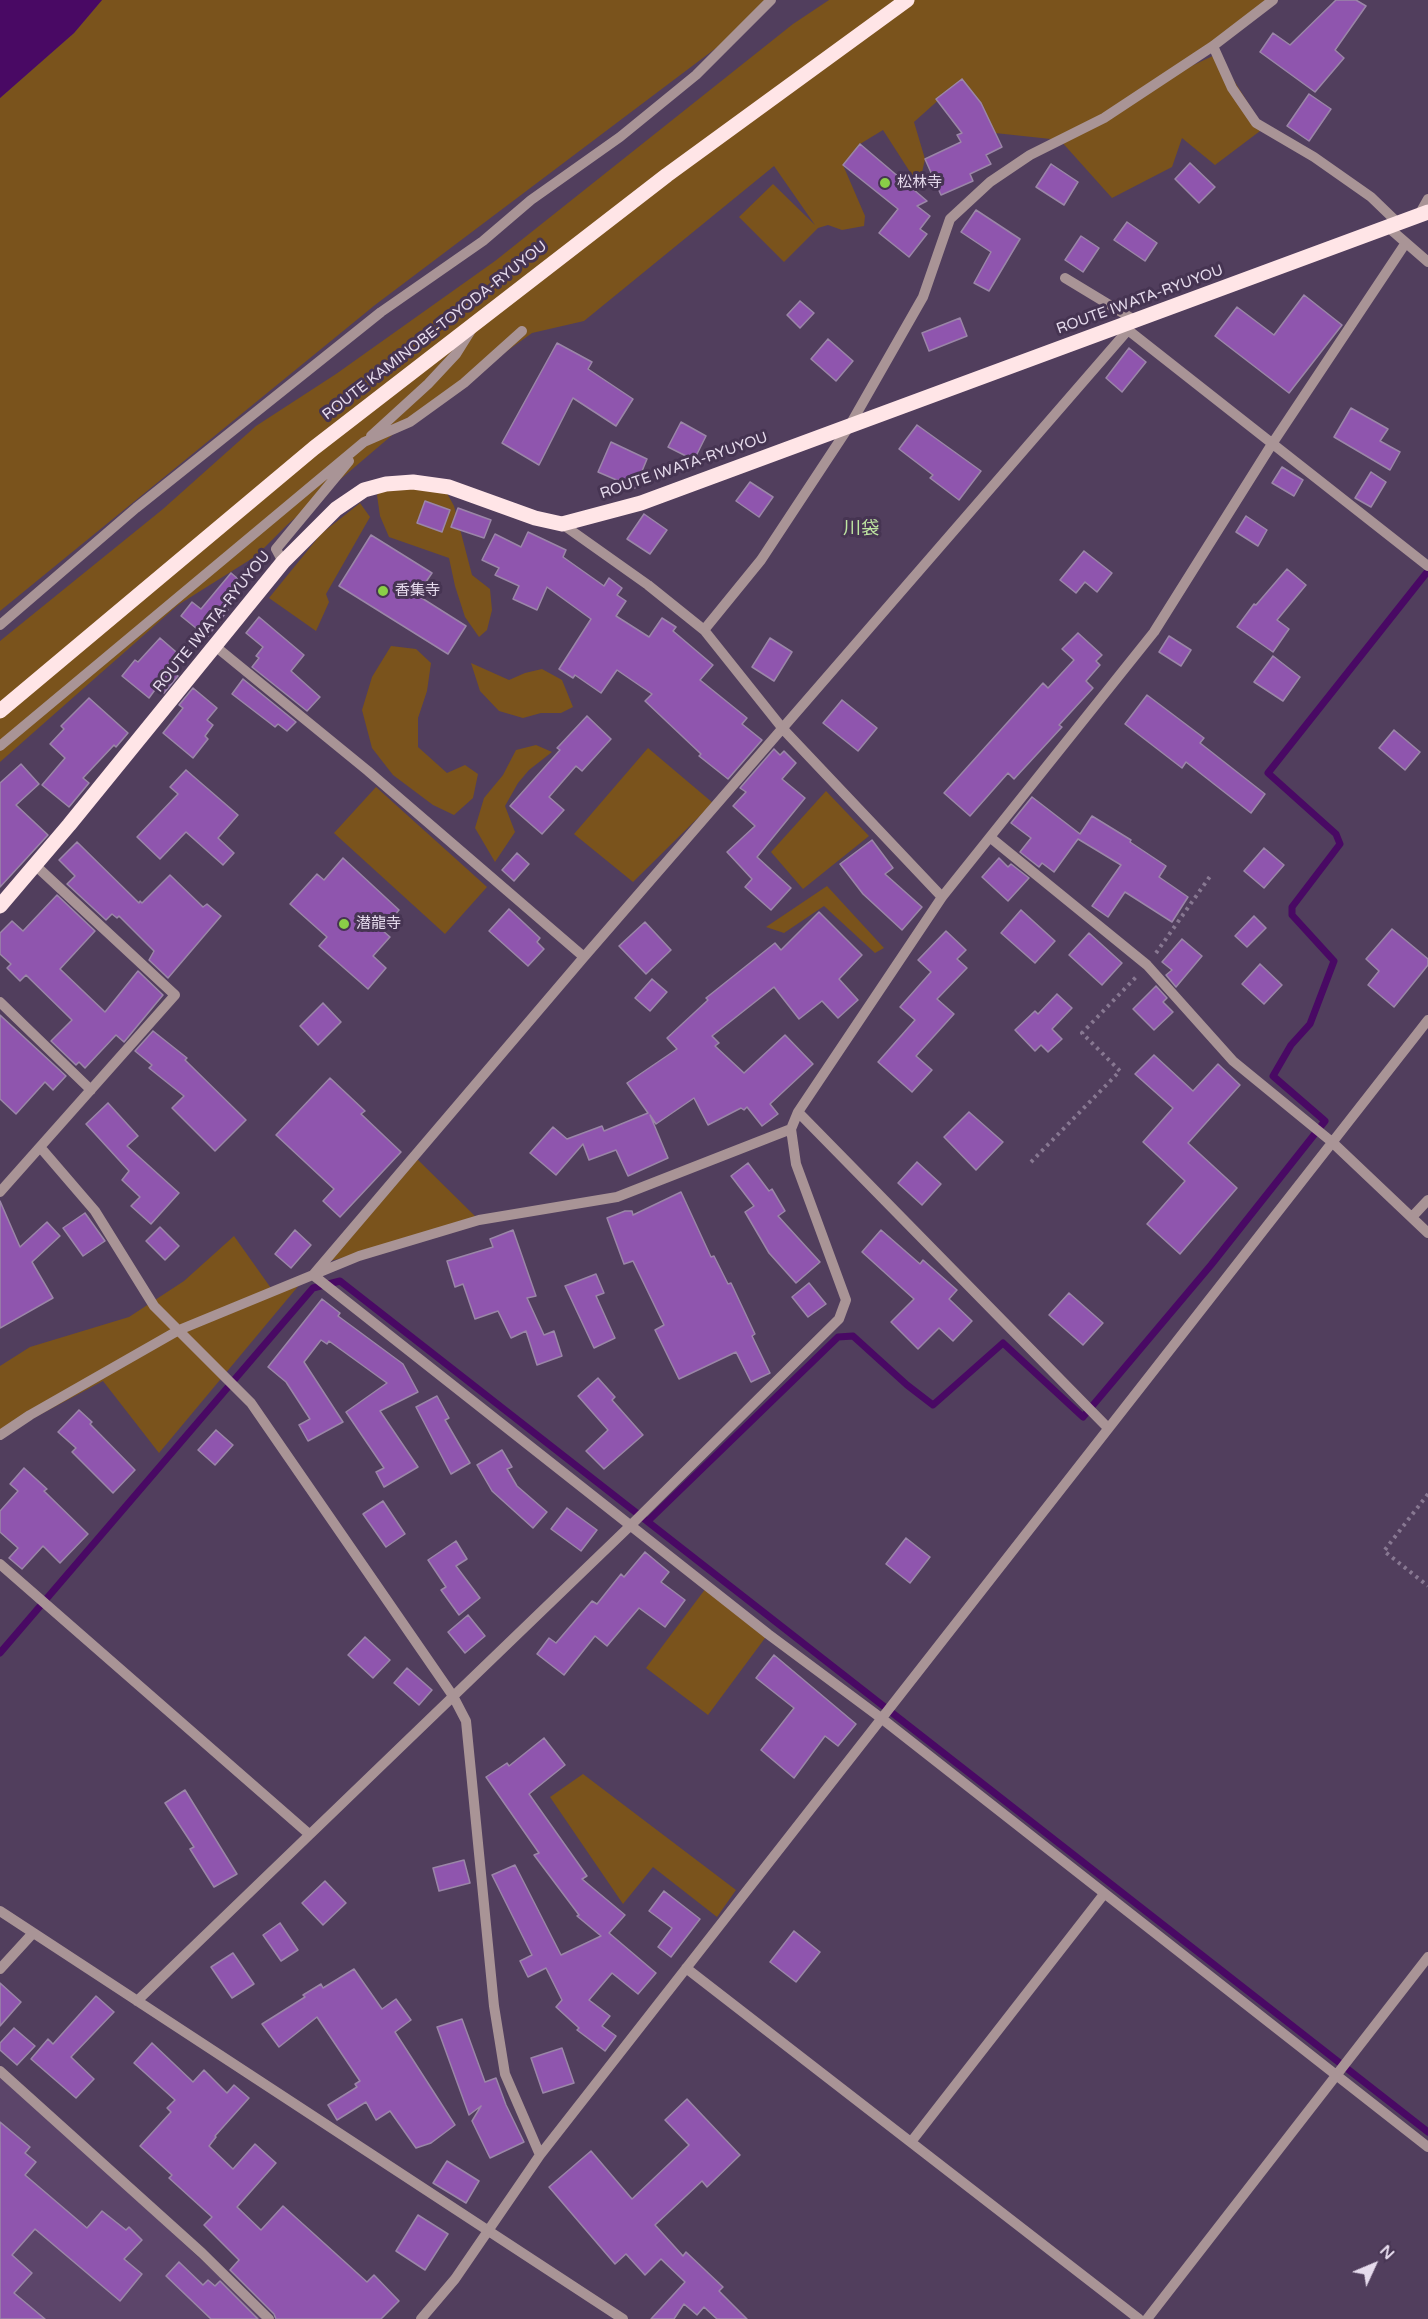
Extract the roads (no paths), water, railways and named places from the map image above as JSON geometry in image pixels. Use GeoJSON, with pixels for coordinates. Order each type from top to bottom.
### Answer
{"type":"FeatureCollection","features":[{"type":"Feature","properties":{"kind":"main road","name":"ROUTE KAMINOBE-TOYODA-RYUYOU"},"geometry":{"type":"LineString","coordinates":[[0,711],[314,447],[667,175],[907,0]]}},
{"type":"Feature","properties":{"kind":"main road","name":"ROUTE IWATA-RYUYOU"},"geometry":{"type":"LineString","coordinates":[[0,906],[283,562],[336,509],[364,490],[386,484],[413,482],[449,487],[535,518],[562,524],[641,503],[850,425],[1131,325],[1424,214]]}},
{"type":"Feature","properties":{"kind":"street"},"geometry":{"type":"LineString","coordinates":[[0,624],[136,508],[362,326],[483,241],[531,200],[620,136],[696,75],[771,0]]}},
{"type":"Feature","properties":{"kind":"street"},"geometry":{"type":"LineString","coordinates":[[704,630],[764,554],[850,425],[923,297],[950,219],[990,182],[1030,155],[1104,118],[1213,46],[1273,0]]}},
{"type":"Feature","properties":{"kind":"street"},"geometry":{"type":"LineString","coordinates":[[1213,46],[1232,88],[1256,123],[1314,157],[1371,197],[1405,244],[1428,262]]}},
{"type":"Feature","properties":{"kind":"street"},"geometry":{"type":"LineString","coordinates":[[1424,214],[1428,199]]}},
{"type":"Feature","properties":{"kind":"street"},"geometry":{"type":"LineString","coordinates":[[137,2001],[631,1525],[838,1318],[846,1300],[796,1164],[791,1129],[798,1112],[942,897],[1154,632],[1272,444],[1405,244]]}},
{"type":"Feature","properties":{"kind":"street"},"geometry":{"type":"LineString","coordinates":[[1065,278],[1131,325],[1272,444],[1428,566]]}},
{"type":"Feature","properties":{"kind":"street"},"geometry":{"type":"LineString","coordinates":[[0,746],[364,442],[428,384],[456,354],[477,322]]}},
{"type":"Feature","properties":{"kind":"street"},"geometry":{"type":"LineString","coordinates":[[313,1275],[584,957],[1131,325]]}},
{"type":"Feature","properties":{"kind":"street"},"geometry":{"type":"LineString","coordinates":[[283,562],[276,549],[364,442],[410,422],[464,383],[522,331]]}},
{"type":"Feature","properties":{"kind":"street"},"geometry":{"type":"LineString","coordinates":[[562,524],[648,585],[704,630],[783,729],[942,897]]}},
{"type":"Feature","properties":{"kind":"street"},"geometry":{"type":"LineString","coordinates":[[214,646],[368,771],[584,957]]}},
{"type":"Feature","properties":{"kind":"street"},"geometry":{"type":"LineString","coordinates":[[991,838],[1147,965],[1233,1061],[1332,1142],[1428,1233]]}},
{"type":"Feature","properties":{"kind":"street"},"geometry":{"type":"LineString","coordinates":[[0,1192],[175,995],[35,865]]}},
{"type":"Feature","properties":{"kind":"street"},"geometry":{"type":"LineString","coordinates":[[0,1002],[91,1090]]}},
{"type":"Feature","properties":{"kind":"street"},"geometry":{"type":"LineString","coordinates":[[421,2319],[455,2279],[540,2155],[1428,1020]]}},
{"type":"Feature","properties":{"kind":"street"},"geometry":{"type":"LineString","coordinates":[[798,1112],[1108,1428]]}},
{"type":"Feature","properties":{"kind":"street"},"geometry":{"type":"LineString","coordinates":[[0,1436],[30,1415],[179,1330],[359,1256],[479,1220],[617,1197],[791,1129]]}},
{"type":"Feature","properties":{"kind":"street"},"geometry":{"type":"LineString","coordinates":[[40,1147],[95,1211],[154,1306],[251,1403],[453,1696],[466,1721],[494,2006],[505,2074],[540,2155]]}},
{"type":"Feature","properties":{"kind":"street"},"geometry":{"type":"LineString","coordinates":[[1412,1217],[1428,1200]]}},
{"type":"Feature","properties":{"kind":"street"},"geometry":{"type":"LineString","coordinates":[[313,1275],[768,1634],[881,1718],[1428,2147]]}},
{"type":"Feature","properties":{"kind":"street"},"geometry":{"type":"LineString","coordinates":[[0,1564],[309,1834]]}},
{"type":"Feature","properties":{"kind":"street"},"geometry":{"type":"LineString","coordinates":[[911,2142],[1104,1894]]}},
{"type":"Feature","properties":{"kind":"street"},"geometry":{"type":"LineString","coordinates":[[0,1911],[623,2319]]}},
{"type":"Feature","properties":{"kind":"street"},"geometry":{"type":"LineString","coordinates":[[0,1969],[33,1933]]}},
{"type":"Feature","properties":{"kind":"street"},"geometry":{"type":"LineString","coordinates":[[1147,2319],[1428,1957]]}},
{"type":"Feature","properties":{"kind":"street"},"geometry":{"type":"LineString","coordinates":[[686,1968],[1139,2319]]}},
{"type":"Feature","properties":{"kind":"street"},"geometry":{"type":"LineString","coordinates":[[0,2071],[202,2253],[269,2319]]}},
{"type":"Feature","properties":{"kind":"waterway"},"geometry":{"type":"LineString","coordinates":[[648,1521],[838,1337],[853,1336],[907,1385],[933,1405],[1003,1343],[1083,1417],[1211,1265],[1325,1121],[1273,1076],[1291,1045],[1310,1024],[1334,961],[1292,915],[1292,907],[1340,844],[1336,834],[1268,773],[1428,571]]}},
{"type":"Feature","properties":{"kind":"waterway"},"geometry":{"type":"LineString","coordinates":[[0,1653],[313,1288],[340,1281],[1428,2132]]}},
{"type":"Feature","properties":{"kind":"place","name":"松林寺"},"geometry":{"type":"Point","coordinates":[885,183]}},
{"type":"Feature","properties":{"kind":"place","name":"香集寺"},"geometry":{"type":"Point","coordinates":[383,591]}},
{"type":"Feature","properties":{"kind":"place","name":"潜龍寺"},"geometry":{"type":"Point","coordinates":[344,924]}},
{"type":"Feature","properties":{"kind":"district","name":"川袋"},"geometry":{"type":"Point","coordinates":[861,529]}}]}
